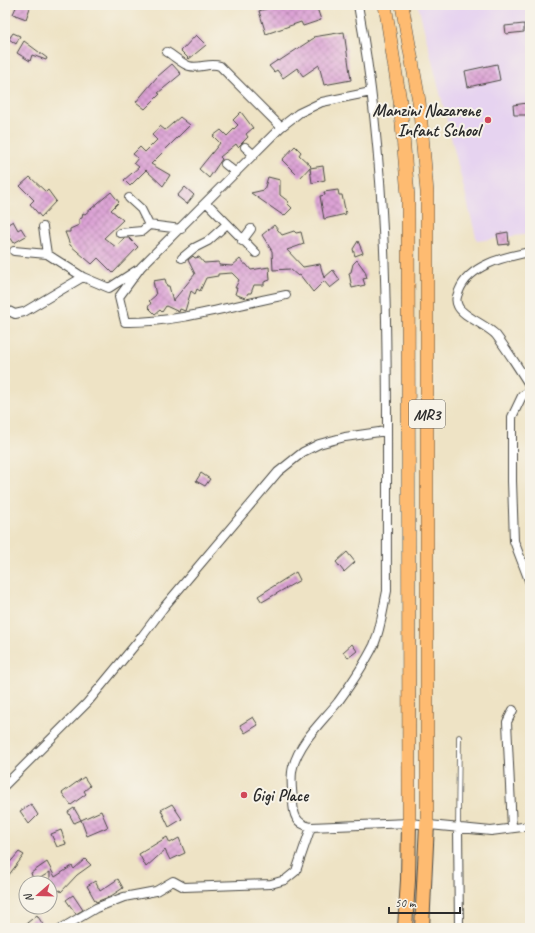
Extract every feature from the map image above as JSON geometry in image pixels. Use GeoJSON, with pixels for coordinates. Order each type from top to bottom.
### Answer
{"type":"FeatureCollection","features":[{"type":"Feature","properties":{"kind":"highway","name":"MR3"},"geometry":{"type":"LineString","coordinates":[[385,5],[400,101],[408,196],[410,313],[409,823],[408,880],[404,928]]}},
{"type":"Feature","properties":{"kind":"highway","name":"MR3"},"geometry":{"type":"LineString","coordinates":[[402,5],[419,101],[427,192],[427,824],[422,928]]}},
{"type":"Feature","properties":{"kind":"street"},"geometry":{"type":"LineString","coordinates":[[358,5],[371,92],[380,170],[387,326],[387,591],[380,626],[374,645],[354,680],[304,743],[292,768],[293,805],[296,818],[302,825],[311,827],[409,823],[491,831],[530,826]]}},
{"type":"Feature","properties":{"kind":"street"},"geometry":{"type":"LineString","coordinates":[[167,52],[188,66],[198,67],[215,64],[220,66],[281,127]]}},
{"type":"Feature","properties":{"kind":"street"},"geometry":{"type":"LineString","coordinates":[[286,295],[201,314],[144,322],[125,322],[119,297],[141,267],[207,203],[281,127],[299,113],[322,102],[371,92]]}},
{"type":"Feature","properties":{"kind":"street"},"geometry":{"type":"LineString","coordinates":[[245,146],[254,155]]}},
{"type":"Feature","properties":{"kind":"street"},"geometry":{"type":"LineString","coordinates":[[225,164],[236,173]]}},
{"type":"Feature","properties":{"kind":"street"},"geometry":{"type":"LineString","coordinates":[[129,198],[141,209],[149,225]]}},
{"type":"Feature","properties":{"kind":"street"},"geometry":{"type":"LineString","coordinates":[[207,203],[256,253]]}},
{"type":"Feature","properties":{"kind":"street"},"geometry":{"type":"LineString","coordinates":[[182,258],[194,248],[208,241],[227,224]]}},
{"type":"Feature","properties":{"kind":"street"},"geometry":{"type":"LineString","coordinates":[[120,233],[142,231],[149,225],[181,229]]}},
{"type":"Feature","properties":{"kind":"street"},"geometry":{"type":"LineString","coordinates":[[43,227],[48,254]]}},
{"type":"Feature","properties":{"kind":"street"},"geometry":{"type":"LineString","coordinates":[[242,240],[251,230]]}},
{"type":"Feature","properties":{"kind":"street"},"geometry":{"type":"LineString","coordinates":[[14,250],[48,254],[83,277],[109,288],[141,267]]}},
{"type":"Feature","properties":{"kind":"street"},"geometry":{"type":"LineString","coordinates":[[530,252],[508,256],[472,272],[462,283],[456,298],[458,306],[464,313],[475,318],[495,334],[530,386]]}},
{"type":"Feature","properties":{"kind":"street"},"geometry":{"type":"LineString","coordinates":[[5,309],[15,314],[24,312],[83,277]]}},
{"type":"Feature","properties":{"kind":"street"},"geometry":{"type":"LineString","coordinates":[[530,391],[522,396],[512,417],[512,480],[514,540],[530,583]]}},
{"type":"Feature","properties":{"kind":"street"},"geometry":{"type":"LineString","coordinates":[[5,785],[87,703],[140,639],[183,583],[278,472],[303,452],[319,444],[345,437],[386,431]]}},
{"type":"Feature","properties":{"kind":"street"},"geometry":{"type":"LineString","coordinates":[[512,828],[507,722],[513,710]]}},
{"type":"Feature","properties":{"kind":"street"},"geometry":{"type":"LineString","coordinates":[[62,928],[96,908],[124,897],[156,890],[172,881],[184,887],[270,884],[285,880],[296,871],[311,827]]}},
{"type":"Feature","properties":{"kind":"street"},"geometry":{"type":"LineString","coordinates":[[458,827],[459,928]]}},
{"type":"Feature","properties":{"kind":"lane"},"geometry":{"type":"LineString","coordinates":[[458,827],[459,737]]}},
{"type":"Feature","properties":{"kind":"shaded area","name":"Manzini Nazarene Infant School"},"geometry":{"type":"Polygon","coordinates":[[[418,5],[530,5],[530,234],[477,241],[418,5]]]}},
{"type":"Feature","properties":{"kind":"building"},"geometry":{"type":"Polygon","coordinates":[[[17,5],[31,5],[26,19],[13,14],[17,5]]]}},
{"type":"Feature","properties":{"kind":"building"},"geometry":{"type":"Polygon","coordinates":[[[278,5],[316,5],[321,20],[303,26],[301,22],[266,34],[259,11],[278,5]]]}},
{"type":"Feature","properties":{"kind":"building"},"geometry":{"type":"Polygon","coordinates":[[[524,24],[524,32],[506,34],[505,26],[524,24]]]}},
{"type":"Feature","properties":{"kind":"building"},"geometry":{"type":"Polygon","coordinates":[[[344,32],[351,80],[324,85],[319,65],[303,76],[297,68],[283,78],[277,70],[274,72],[269,66],[314,38],[313,37],[344,32]]]}},
{"type":"Feature","properties":{"kind":"building"},"geometry":{"type":"Polygon","coordinates":[[[13,33],[20,36],[16,44],[9,39],[13,33]]]}},
{"type":"Feature","properties":{"kind":"building"},"geometry":{"type":"Polygon","coordinates":[[[196,35],[206,45],[189,59],[181,51],[196,35]]]}},
{"type":"Feature","properties":{"kind":"building"},"geometry":{"type":"Polygon","coordinates":[[[24,41],[47,58],[46,60],[32,55],[30,61],[17,53],[24,41]]]}},
{"type":"Feature","properties":{"kind":"building"},"geometry":{"type":"Polygon","coordinates":[[[172,64],[181,74],[158,93],[160,94],[145,109],[136,102],[157,77],[172,64]]]}},
{"type":"Feature","properties":{"kind":"building"},"geometry":{"type":"Polygon","coordinates":[[[497,64],[500,80],[468,87],[465,71],[497,64]]]}},
{"type":"Feature","properties":{"kind":"building"},"geometry":{"type":"Polygon","coordinates":[[[527,103],[527,115],[514,115],[513,105],[527,103]]]}},
{"type":"Feature","properties":{"kind":"building"},"geometry":{"type":"Polygon","coordinates":[[[241,112],[253,128],[246,134],[248,137],[238,147],[236,144],[220,157],[222,159],[209,178],[199,169],[220,143],[213,136],[221,130],[227,136],[238,125],[233,120],[241,112]]]}},
{"type":"Feature","properties":{"kind":"building"},"geometry":{"type":"Polygon","coordinates":[[[180,117],[190,125],[151,164],[170,175],[163,186],[146,170],[130,186],[124,180],[139,167],[134,163],[138,158],[133,154],[140,147],[145,152],[157,140],[152,135],[160,126],[165,130],[180,117]]]}},
{"type":"Feature","properties":{"kind":"building"},"geometry":{"type":"Polygon","coordinates":[[[295,146],[301,152],[299,155],[311,166],[300,178],[282,160],[295,146]]]}},
{"type":"Feature","properties":{"kind":"building"},"geometry":{"type":"Polygon","coordinates":[[[323,166],[325,180],[312,183],[310,168],[323,166]]]}},
{"type":"Feature","properties":{"kind":"building"},"geometry":{"type":"Polygon","coordinates":[[[30,177],[46,192],[48,190],[56,201],[41,217],[30,204],[34,200],[20,186],[30,177]]]}},
{"type":"Feature","properties":{"kind":"building"},"geometry":{"type":"Polygon","coordinates":[[[268,177],[280,180],[280,195],[289,202],[287,203],[292,208],[284,216],[251,193],[264,190],[268,177]]]}},
{"type":"Feature","properties":{"kind":"building"},"geometry":{"type":"Polygon","coordinates":[[[185,187],[194,195],[187,204],[177,196],[185,187]]]}},
{"type":"Feature","properties":{"kind":"building"},"geometry":{"type":"Polygon","coordinates":[[[338,190],[339,195],[342,195],[346,214],[324,219],[320,196],[325,195],[324,192],[338,190]]]}},
{"type":"Feature","properties":{"kind":"building"},"geometry":{"type":"Polygon","coordinates":[[[111,192],[119,202],[111,210],[123,220],[104,238],[116,247],[124,238],[129,238],[138,247],[113,273],[98,258],[92,264],[70,245],[65,232],[70,232],[70,229],[79,225],[79,219],[82,218],[83,213],[85,214],[111,192]]]}},
{"type":"Feature","properties":{"kind":"building"},"geometry":{"type":"Polygon","coordinates":[[[13,221],[18,230],[21,228],[26,236],[14,243],[5,229],[5,226],[13,221]]]}},
{"type":"Feature","properties":{"kind":"building"},"geometry":{"type":"Polygon","coordinates":[[[274,225],[282,235],[294,231],[296,233],[301,232],[304,244],[287,250],[303,267],[320,264],[324,278],[333,270],[340,280],[330,288],[324,281],[313,292],[300,275],[298,276],[290,269],[273,270],[272,251],[262,235],[274,225]]]}},
{"type":"Feature","properties":{"kind":"building"},"geometry":{"type":"Polygon","coordinates":[[[508,232],[509,244],[499,245],[497,234],[508,232]]]}},
{"type":"Feature","properties":{"kind":"building"},"geometry":{"type":"Polygon","coordinates":[[[358,241],[363,253],[355,256],[353,249],[358,241]]]}},
{"type":"Feature","properties":{"kind":"building"},"geometry":{"type":"Polygon","coordinates":[[[193,256],[195,258],[199,257],[204,263],[219,262],[219,265],[232,266],[240,259],[251,270],[269,267],[270,280],[264,282],[264,285],[254,285],[251,293],[248,293],[245,298],[235,294],[237,288],[235,288],[239,280],[232,273],[218,274],[218,276],[206,278],[200,291],[197,289],[195,294],[191,291],[185,311],[180,309],[179,312],[166,306],[162,312],[160,310],[155,314],[148,307],[151,303],[149,301],[156,295],[153,281],[165,279],[167,286],[169,286],[173,301],[195,274],[188,260],[193,256]]]}},
{"type":"Feature","properties":{"kind":"building"},"geometry":{"type":"Polygon","coordinates":[[[357,260],[365,271],[367,278],[363,279],[365,285],[352,288],[349,273],[351,272],[353,264],[357,260]]]}},
{"type":"Feature","properties":{"kind":"building"},"geometry":{"type":"Polygon","coordinates":[[[201,473],[210,479],[205,486],[196,481],[201,473]]]}},
{"type":"Feature","properties":{"kind":"building"},"geometry":{"type":"Polygon","coordinates":[[[347,552],[355,562],[344,572],[336,562],[347,552]]]}},
{"type":"Feature","properties":{"kind":"building"},"geometry":{"type":"Polygon","coordinates":[[[296,572],[300,580],[262,602],[258,596],[296,572]]]}},
{"type":"Feature","properties":{"kind":"building"},"geometry":{"type":"Polygon","coordinates":[[[352,644],[357,651],[348,658],[343,652],[352,644]]]}},
{"type":"Feature","properties":{"kind":"building"},"geometry":{"type":"Polygon","coordinates":[[[253,717],[258,725],[245,733],[240,725],[253,717]]]}},
{"type":"Feature","properties":{"kind":"building"},"geometry":{"type":"Polygon","coordinates":[[[84,777],[90,786],[84,791],[86,794],[71,805],[62,793],[84,777]]]}},
{"type":"Feature","properties":{"kind":"building"},"geometry":{"type":"Polygon","coordinates":[[[31,804],[38,815],[29,824],[20,811],[31,804]]]}},
{"type":"Feature","properties":{"kind":"building"},"geometry":{"type":"Polygon","coordinates":[[[172,804],[182,819],[169,827],[161,810],[172,804]]]}},
{"type":"Feature","properties":{"kind":"building"},"geometry":{"type":"Polygon","coordinates":[[[74,808],[81,820],[74,823],[68,812],[74,808]]]}},
{"type":"Feature","properties":{"kind":"building"},"geometry":{"type":"Polygon","coordinates":[[[101,811],[108,827],[87,836],[81,820],[101,811]]]}},
{"type":"Feature","properties":{"kind":"building"},"geometry":{"type":"Polygon","coordinates":[[[61,830],[66,844],[57,847],[51,834],[61,830]]]}},
{"type":"Feature","properties":{"kind":"building"},"geometry":{"type":"Polygon","coordinates":[[[167,837],[170,843],[179,838],[185,853],[170,860],[165,850],[146,867],[139,854],[167,837]]]}},
{"type":"Feature","properties":{"kind":"building"},"geometry":{"type":"Polygon","coordinates":[[[19,852],[24,855],[5,880],[5,868],[19,852]]]}},
{"type":"Feature","properties":{"kind":"building"},"geometry":{"type":"Polygon","coordinates":[[[85,859],[91,865],[77,875],[61,892],[60,890],[58,891],[58,875],[72,866],[74,869],[85,859]]]}},
{"type":"Feature","properties":{"kind":"building"},"geometry":{"type":"Polygon","coordinates":[[[47,862],[54,875],[50,875],[50,872],[45,875],[32,875],[31,873],[47,862]]]}},
{"type":"Feature","properties":{"kind":"building"},"geometry":{"type":"Polygon","coordinates":[[[118,879],[123,888],[111,896],[96,902],[87,886],[95,881],[100,891],[118,879]]]}},
{"type":"Feature","properties":{"kind":"building"},"geometry":{"type":"Polygon","coordinates":[[[73,895],[83,910],[76,914],[66,900],[73,895]]]}},
{"type":"Feature","properties":{"kind":"building"},"geometry":{"type":"Polygon","coordinates":[[[37,915],[45,928],[30,928],[27,923],[37,915]]]}},
{"type":"Feature","properties":{"kind":"place","name":"Manzini Nazarene Infant School"},"geometry":{"type":"Point","coordinates":[488,120]}},
{"type":"Feature","properties":{"kind":"place","name":"Gigi Place"},"geometry":{"type":"Point","coordinates":[244,795]}}]}
